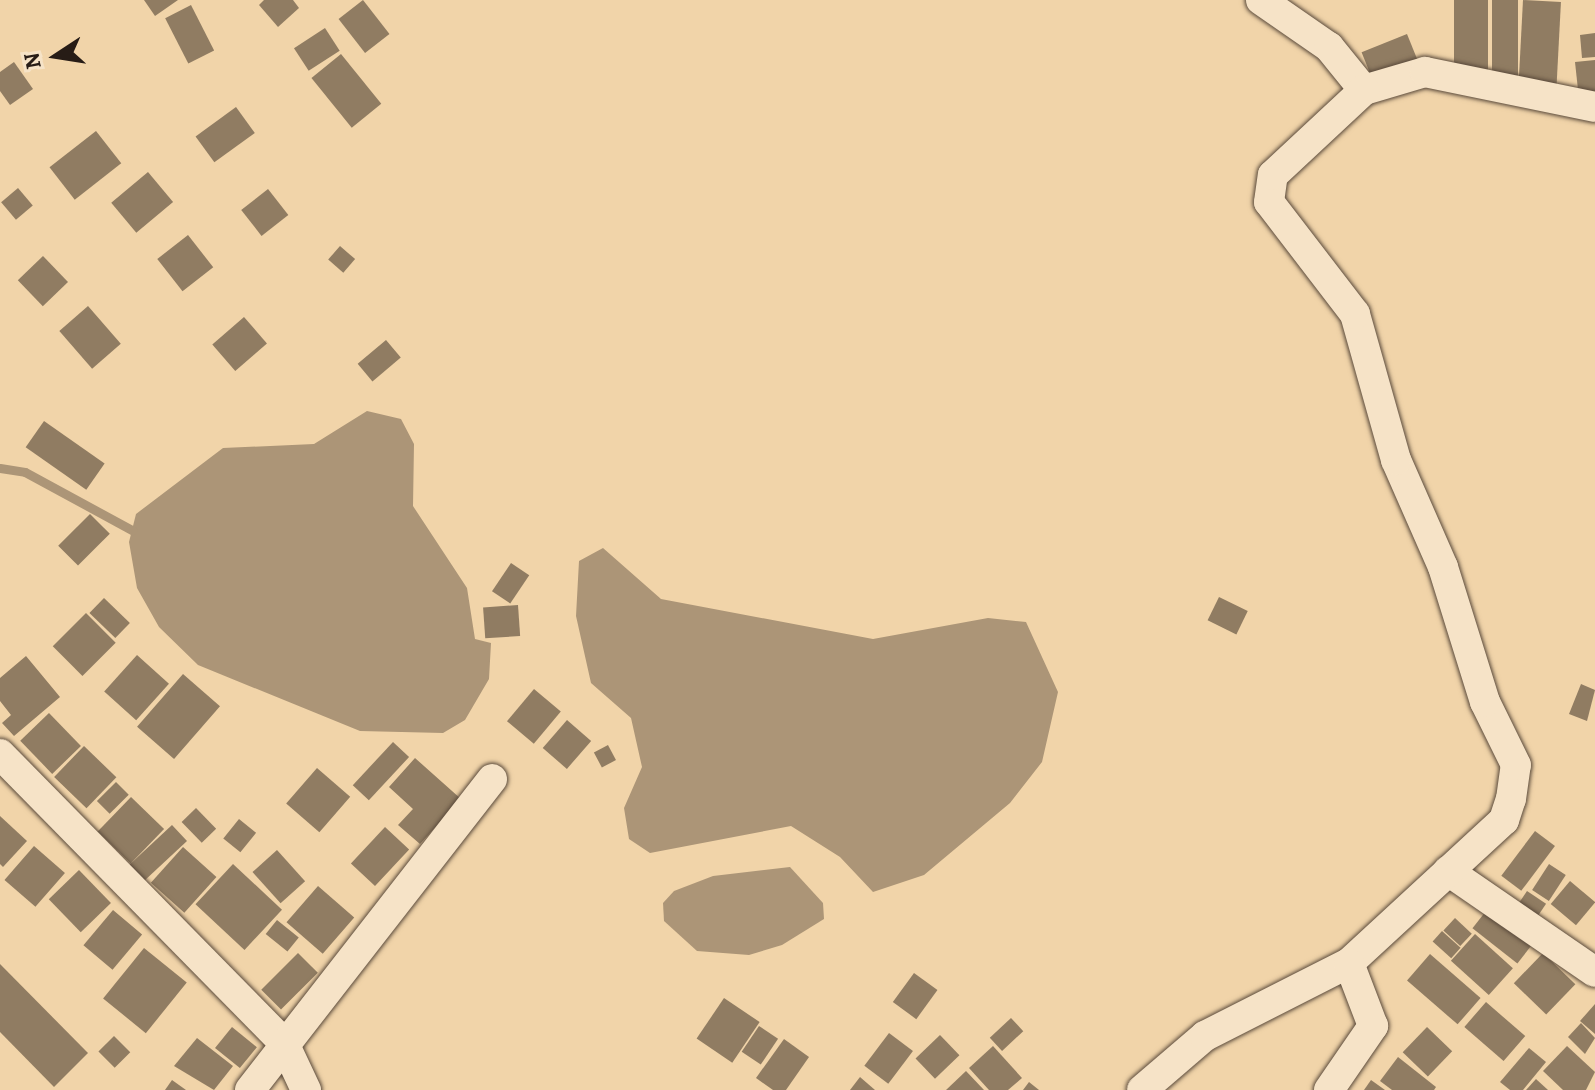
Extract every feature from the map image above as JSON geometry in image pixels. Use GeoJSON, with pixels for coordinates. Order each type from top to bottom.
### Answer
{"type":"FeatureCollection","features":[{"type":"Feature","properties":{"kind":"street"},"geometry":{"type":"LineString","coordinates":[[1261,0],[1329,47],[1364,90]]}},
{"type":"Feature","properties":{"kind":"street"},"geometry":{"type":"LineString","coordinates":[[1142,1090],[1205,1036],[1349,963],[1504,820],[1516,765],[1485,702],[1443,567],[1396,460],[1355,314],[1279,215],[1267,188],[1364,90],[1425,72],[1595,107]]}},
{"type":"Feature","properties":{"kind":"street"},"geometry":{"type":"LineString","coordinates":[[0,754],[284,1043],[306,1090]]}},
{"type":"Feature","properties":{"kind":"street"},"geometry":{"type":"LineString","coordinates":[[250,1090],[492,779]]}},
{"type":"Feature","properties":{"kind":"street"},"geometry":{"type":"LineString","coordinates":[[1448,871],[1595,972]]}},
{"type":"Feature","properties":{"kind":"street"},"geometry":{"type":"LineString","coordinates":[[1329,1090],[1373,1026],[1349,963]]}},
{"type":"Feature","properties":{"kind":"shaded area"},"geometry":{"type":"Polygon","coordinates":[[[367,411],[401,419],[414,444],[413,506],[467,588],[475,639],[491,643],[489,679],[465,720],[443,733],[360,731],[198,665],[159,627],[137,588],[129,542],[136,514],[223,448],[314,444],[367,411]]]}},
{"type":"Feature","properties":{"kind":"shaded area"},"geometry":{"type":"Polygon","coordinates":[[[603,548],[661,599],[873,639],[988,618],[1026,622],[1058,692],[1042,762],[1010,803],[924,875],[873,892],[840,857],[791,826],[650,853],[629,839],[624,808],[642,767],[631,718],[591,683],[576,616],[579,561],[603,548]]]}},
{"type":"Feature","properties":{"kind":"shaded area"},"geometry":{"type":"Polygon","coordinates":[[[790,867],[823,903],[824,919],[782,945],[749,955],[697,951],[664,921],[663,903],[674,891],[713,876],[790,867]]]}},
{"type":"Feature","properties":{"kind":"building"},"geometry":{"type":"Polygon","coordinates":[[[144,0],[178,0],[155,16],[144,0]]]}},
{"type":"Feature","properties":{"kind":"building"},"geometry":{"type":"Polygon","coordinates":[[[264,0],[293,0],[299,8],[278,27],[259,5],[264,0]]]}},
{"type":"Feature","properties":{"kind":"building"},"geometry":{"type":"Polygon","coordinates":[[[363,0],[389,34],[365,53],[339,19],[363,0]]]}},
{"type":"Feature","properties":{"kind":"building"},"geometry":{"type":"Polygon","coordinates":[[[1454,0],[1488,0],[1488,71],[1454,71],[1454,0]]]}},
{"type":"Feature","properties":{"kind":"building"},"geometry":{"type":"Polygon","coordinates":[[[1492,0],[1518,0],[1518,82],[1492,82],[1492,0]]]}},
{"type":"Feature","properties":{"kind":"building"},"geometry":{"type":"Polygon","coordinates":[[[1523,0],[1561,2],[1556,92],[1518,90],[1523,0]]]}},
{"type":"Feature","properties":{"kind":"building"},"geometry":{"type":"Polygon","coordinates":[[[191,5],[214,50],[188,64],[165,18],[191,5]]]}},
{"type":"Feature","properties":{"kind":"building"},"geometry":{"type":"Polygon","coordinates":[[[325,28],[340,51],[309,71],[294,48],[325,28]]]}},
{"type":"Feature","properties":{"kind":"building"},"geometry":{"type":"Polygon","coordinates":[[[1595,33],[1595,57],[1582,58],[1580,35],[1595,33]]]}},
{"type":"Feature","properties":{"kind":"building"},"geometry":{"type":"Polygon","coordinates":[[[1407,34],[1419,63],[1373,81],[1362,52],[1407,34]]]}},
{"type":"Feature","properties":{"kind":"building"},"geometry":{"type":"Polygon","coordinates":[[[341,54],[381,104],[352,128],[311,78],[341,54]]]}},
{"type":"Feature","properties":{"kind":"building"},"geometry":{"type":"Polygon","coordinates":[[[1595,60],[1595,98],[1579,99],[1575,62],[1595,60]]]}},
{"type":"Feature","properties":{"kind":"building"},"geometry":{"type":"Polygon","coordinates":[[[14,62],[33,89],[10,105],[0,91],[0,72],[14,62]]]}},
{"type":"Feature","properties":{"kind":"building"},"geometry":{"type":"Polygon","coordinates":[[[236,107],[255,133],[214,162],[196,136],[236,107]]]}},
{"type":"Feature","properties":{"kind":"building"},"geometry":{"type":"Polygon","coordinates":[[[96,131],[121,163],[75,200],[50,167],[96,131]]]}},
{"type":"Feature","properties":{"kind":"building"},"geometry":{"type":"Polygon","coordinates":[[[148,172],[173,202],[136,233],[111,203],[148,172]]]}},
{"type":"Feature","properties":{"kind":"building"},"geometry":{"type":"Polygon","coordinates":[[[18,188],[33,206],[16,220],[1,202],[18,188]]]}},
{"type":"Feature","properties":{"kind":"building"},"geometry":{"type":"Polygon","coordinates":[[[268,189],[288,215],[262,236],[241,210],[268,189]]]}},
{"type":"Feature","properties":{"kind":"building"},"geometry":{"type":"Polygon","coordinates":[[[188,235],[213,267],[183,291],[157,259],[188,235]]]}},
{"type":"Feature","properties":{"kind":"building"},"geometry":{"type":"Polygon","coordinates":[[[340,246],[355,259],[343,273],[328,260],[340,246]]]}},
{"type":"Feature","properties":{"kind":"building"},"geometry":{"type":"Polygon","coordinates":[[[43,256],[68,282],[43,306],[18,280],[43,256]]]}},
{"type":"Feature","properties":{"kind":"building"},"geometry":{"type":"Polygon","coordinates":[[[88,306],[121,344],[92,369],[59,331],[88,306]]]}},
{"type":"Feature","properties":{"kind":"building"},"geometry":{"type":"Polygon","coordinates":[[[244,317],[267,343],[235,371],[212,345],[244,317]]]}},
{"type":"Feature","properties":{"kind":"building"},"geometry":{"type":"Polygon","coordinates":[[[386,340],[401,358],[372,381],[358,364],[386,340]]]}},
{"type":"Feature","properties":{"kind":"building"},"geometry":{"type":"Polygon","coordinates":[[[44,421],[105,463],[86,490],[26,447],[44,421]]]}},
{"type":"Feature","properties":{"kind":"building"},"geometry":{"type":"Polygon","coordinates":[[[90,514],[110,534],[78,566],[58,546],[90,514]]]}},
{"type":"Feature","properties":{"kind":"building"},"geometry":{"type":"Polygon","coordinates":[[[511,563],[529,575],[510,603],[492,591],[511,563]]]}},
{"type":"Feature","properties":{"kind":"building"},"geometry":{"type":"Polygon","coordinates":[[[1219,597],[1248,611],[1236,634],[1208,620],[1219,597]]]}},
{"type":"Feature","properties":{"kind":"building"},"geometry":{"type":"Polygon","coordinates":[[[104,598],[130,623],[115,638],[89,613],[104,598]]]}},
{"type":"Feature","properties":{"kind":"building"},"geometry":{"type":"Polygon","coordinates":[[[518,605],[520,636],[485,638],[483,607],[518,605]]]}},
{"type":"Feature","properties":{"kind":"building"},"geometry":{"type":"Polygon","coordinates":[[[86,613],[116,643],[82,676],[53,646],[86,613]]]}},
{"type":"Feature","properties":{"kind":"building"},"geometry":{"type":"Polygon","coordinates":[[[137,655],[169,684],[136,720],[104,691],[137,655]]]}},
{"type":"Feature","properties":{"kind":"building"},"geometry":{"type":"Polygon","coordinates":[[[26,656],[60,697],[14,736],[2,723],[11,715],[0,701],[0,678],[26,656]]]}},
{"type":"Feature","properties":{"kind":"building"},"geometry":{"type":"Polygon","coordinates":[[[183,674],[220,706],[174,759],[137,727],[183,674]]]}},
{"type":"Feature","properties":{"kind":"building"},"geometry":{"type":"Polygon","coordinates":[[[1581,684],[1595,690],[1587,721],[1569,714],[1581,684]]]}},
{"type":"Feature","properties":{"kind":"building"},"geometry":{"type":"Polygon","coordinates":[[[534,689],[561,711],[534,744],[507,721],[534,689]]]}},
{"type":"Feature","properties":{"kind":"building"},"geometry":{"type":"Polygon","coordinates":[[[49,713],[81,746],[52,774],[20,741],[49,713]]]}},
{"type":"Feature","properties":{"kind":"building"},"geometry":{"type":"Polygon","coordinates":[[[567,720],[591,741],[567,769],[543,748],[567,720]]]}},
{"type":"Feature","properties":{"kind":"building"},"geometry":{"type":"Polygon","coordinates":[[[393,742],[409,757],[369,800],[353,785],[393,742]]]}},
{"type":"Feature","properties":{"kind":"building"},"geometry":{"type":"Polygon","coordinates":[[[608,745],[616,760],[602,768],[594,753],[608,745]]]}},
{"type":"Feature","properties":{"kind":"building"},"geometry":{"type":"Polygon","coordinates":[[[84,746],[116,777],[86,808],[54,777],[84,746]]]}},
{"type":"Feature","properties":{"kind":"building"},"geometry":{"type":"Polygon","coordinates":[[[415,758],[461,799],[420,844],[398,825],[413,809],[389,787],[415,758]]]}},
{"type":"Feature","properties":{"kind":"building"},"geometry":{"type":"Polygon","coordinates":[[[317,768],[350,797],[319,832],[286,803],[317,768]]]}},
{"type":"Feature","properties":{"kind":"building"},"geometry":{"type":"Polygon","coordinates":[[[116,782],[129,795],[110,814],[97,801],[116,782]]]}},
{"type":"Feature","properties":{"kind":"building"},"geometry":{"type":"Polygon","coordinates":[[[131,797],[164,829],[131,863],[98,832],[131,797]]]}},
{"type":"Feature","properties":{"kind":"building"},"geometry":{"type":"Polygon","coordinates":[[[196,808],[216,829],[202,843],[182,822],[196,808]]]}},
{"type":"Feature","properties":{"kind":"building"},"geometry":{"type":"Polygon","coordinates":[[[0,816],[27,841],[3,867],[0,864],[0,816]]]}},
{"type":"Feature","properties":{"kind":"building"},"geometry":{"type":"Polygon","coordinates":[[[239,819],[256,833],[240,852],[223,838],[239,819]]]}},
{"type":"Feature","properties":{"kind":"building"},"geometry":{"type":"Polygon","coordinates":[[[172,825],[187,841],[142,883],[127,867],[172,825]]]}},
{"type":"Feature","properties":{"kind":"building"},"geometry":{"type":"Polygon","coordinates":[[[385,827],[409,850],[375,886],[351,864],[385,827]]]}},
{"type":"Feature","properties":{"kind":"building"},"geometry":{"type":"Polygon","coordinates":[[[1535,831],[1555,846],[1521,891],[1501,876],[1535,831]]]}},
{"type":"Feature","properties":{"kind":"building"},"geometry":{"type":"Polygon","coordinates":[[[34,846],[65,873],[35,907],[4,880],[34,846]]]}},
{"type":"Feature","properties":{"kind":"building"},"geometry":{"type":"Polygon","coordinates":[[[183,847],[216,877],[184,913],[151,883],[183,847]]]}},
{"type":"Feature","properties":{"kind":"building"},"geometry":{"type":"Polygon","coordinates":[[[277,850],[305,881],[281,903],[252,872],[277,850]]]}},
{"type":"Feature","properties":{"kind":"building"},"geometry":{"type":"Polygon","coordinates":[[[233,864],[282,910],[244,950],[195,904],[233,864]]]}},
{"type":"Feature","properties":{"kind":"building"},"geometry":{"type":"Polygon","coordinates":[[[1549,864],[1566,875],[1549,901],[1532,890],[1549,864]]]}},
{"type":"Feature","properties":{"kind":"building"},"geometry":{"type":"Polygon","coordinates":[[[79,870],[111,903],[81,932],[49,899],[79,870]]]}},
{"type":"Feature","properties":{"kind":"building"},"geometry":{"type":"Polygon","coordinates":[[[1570,881],[1595,902],[1576,925],[1551,904],[1570,881]]]}},
{"type":"Feature","properties":{"kind":"building"},"geometry":{"type":"Polygon","coordinates":[[[318,886],[354,917],[323,954],[287,922],[318,886]]]}},
{"type":"Feature","properties":{"kind":"building"},"geometry":{"type":"Polygon","coordinates":[[[1527,891],[1546,904],[1536,919],[1517,906],[1527,891]]]}},
{"type":"Feature","properties":{"kind":"building"},"geometry":{"type":"Polygon","coordinates":[[[113,910],[142,934],[113,970],[83,945],[113,910]]]}},
{"type":"Feature","properties":{"kind":"building"},"geometry":{"type":"Polygon","coordinates":[[[1486,911],[1531,946],[1517,963],[1472,928],[1486,911]]]}},
{"type":"Feature","properties":{"kind":"building"},"geometry":{"type":"Polygon","coordinates":[[[1455,918],[1472,934],[1460,946],[1443,930],[1455,918]]]}},
{"type":"Feature","properties":{"kind":"building"},"geometry":{"type":"Polygon","coordinates":[[[277,920],[299,938],[287,952],[266,934],[277,920]]]}},
{"type":"Feature","properties":{"kind":"building"},"geometry":{"type":"Polygon","coordinates":[[[1442,931],[1461,948],[1451,958],[1433,941],[1442,931]]]}},
{"type":"Feature","properties":{"kind":"building"},"geometry":{"type":"Polygon","coordinates":[[[1475,934],[1513,968],[1489,995],[1451,961],[1475,934]]]}},
{"type":"Feature","properties":{"kind":"building"},"geometry":{"type":"Polygon","coordinates":[[[144,948],[187,983],[146,1033],[103,999],[144,948]]]}},
{"type":"Feature","properties":{"kind":"building"},"geometry":{"type":"Polygon","coordinates":[[[298,953],[318,973],[281,1010],[261,990],[298,953]]]}},
{"type":"Feature","properties":{"kind":"building"},"geometry":{"type":"Polygon","coordinates":[[[1543,953],[1575,984],[1546,1014],[1514,983],[1543,953]]]}},
{"type":"Feature","properties":{"kind":"building"},"geometry":{"type":"Polygon","coordinates":[[[1430,954],[1481,998],[1458,1024],[1407,980],[1430,954]]]}},
{"type":"Feature","properties":{"kind":"building"},"geometry":{"type":"Polygon","coordinates":[[[0,964],[88,1053],[54,1087],[0,1032],[0,964]]]}},
{"type":"Feature","properties":{"kind":"building"},"geometry":{"type":"Polygon","coordinates":[[[914,973],[937,990],[916,1019],[893,1002],[914,973]]]}},
{"type":"Feature","properties":{"kind":"building"},"geometry":{"type":"Polygon","coordinates":[[[724,998],[760,1022],[732,1063],[697,1039],[724,998]]]}},
{"type":"Feature","properties":{"kind":"building"},"geometry":{"type":"Polygon","coordinates":[[[1486,1002],[1525,1036],[1504,1061],[1464,1027],[1486,1002]]]}},
{"type":"Feature","properties":{"kind":"building"},"geometry":{"type":"Polygon","coordinates":[[[1595,1004],[1595,1034],[1580,1021],[1595,1004]]]}},
{"type":"Feature","properties":{"kind":"building"},"geometry":{"type":"Polygon","coordinates":[[[1011,1018],[1023,1031],[1002,1051],[990,1038],[1011,1018]]]}},
{"type":"Feature","properties":{"kind":"building"},"geometry":{"type":"Polygon","coordinates":[[[1581,1023],[1595,1038],[1585,1054],[1568,1037],[1581,1023]]]}},
{"type":"Feature","properties":{"kind":"building"},"geometry":{"type":"Polygon","coordinates":[[[759,1026],[778,1039],[761,1065],[742,1052],[759,1026]]]}},
{"type":"Feature","properties":{"kind":"building"},"geometry":{"type":"Polygon","coordinates":[[[232,1027],[257,1047],[240,1068],[215,1048],[232,1027]]]}},
{"type":"Feature","properties":{"kind":"building"},"geometry":{"type":"Polygon","coordinates":[[[1427,1027],[1452,1051],[1428,1076],[1403,1052],[1427,1027]]]}},
{"type":"Feature","properties":{"kind":"building"},"geometry":{"type":"Polygon","coordinates":[[[889,1033],[913,1051],[888,1084],[864,1066],[889,1033]]]}},
{"type":"Feature","properties":{"kind":"building"},"geometry":{"type":"Polygon","coordinates":[[[940,1035],[959,1055],[935,1079],[916,1059],[940,1035]]]}},
{"type":"Feature","properties":{"kind":"building"},"geometry":{"type":"Polygon","coordinates":[[[114,1036],[130,1052],[115,1068],[98,1052],[114,1036]]]}},
{"type":"Feature","properties":{"kind":"building"},"geometry":{"type":"Polygon","coordinates":[[[197,1038],[233,1066],[214,1090],[174,1066],[197,1038]]]}},
{"type":"Feature","properties":{"kind":"building"},"geometry":{"type":"Polygon","coordinates":[[[784,1039],[809,1057],[786,1090],[773,1090],[756,1078],[784,1039]]]}},
{"type":"Feature","properties":{"kind":"building"},"geometry":{"type":"Polygon","coordinates":[[[993,1046],[1022,1078],[1008,1090],[989,1090],[969,1068],[993,1046]]]}},
{"type":"Feature","properties":{"kind":"building"},"geometry":{"type":"Polygon","coordinates":[[[1567,1046],[1595,1072],[1586,1090],[1563,1090],[1543,1071],[1567,1046]]]}},
{"type":"Feature","properties":{"kind":"building"},"geometry":{"type":"Polygon","coordinates":[[[1529,1048],[1546,1062],[1523,1090],[1510,1090],[1500,1082],[1529,1048]]]}},
{"type":"Feature","properties":{"kind":"building"},"geometry":{"type":"Polygon","coordinates":[[[1398,1057],[1436,1087],[1434,1090],[1392,1090],[1380,1081],[1398,1057]]]}},
{"type":"Feature","properties":{"kind":"building"},"geometry":{"type":"Polygon","coordinates":[[[966,1071],[984,1090],[946,1090],[966,1071]]]}},
{"type":"Feature","properties":{"kind":"building"},"geometry":{"type":"Polygon","coordinates":[[[860,1077],[875,1090],[850,1090],[860,1077]]]}},
{"type":"Feature","properties":{"kind":"building"},"geometry":{"type":"Polygon","coordinates":[[[1536,1079],[1548,1090],[1526,1090],[1536,1079]]]}},
{"type":"Feature","properties":{"kind":"building"},"geometry":{"type":"Polygon","coordinates":[[[172,1080],[186,1090],[165,1090],[172,1080]]]}},
{"type":"Feature","properties":{"kind":"building"},"geometry":{"type":"Polygon","coordinates":[[[1371,1080],[1385,1090],[1364,1090],[1371,1080]]]}},
{"type":"Feature","properties":{"kind":"building"},"geometry":{"type":"Polygon","coordinates":[[[1029,1082],[1039,1090],[1023,1090],[1029,1082]]]}},
{"type":"Feature","properties":{"kind":"waterway"},"geometry":{"type":"LineString","coordinates":[[0,468],[25,472],[132,530]]}}]}
